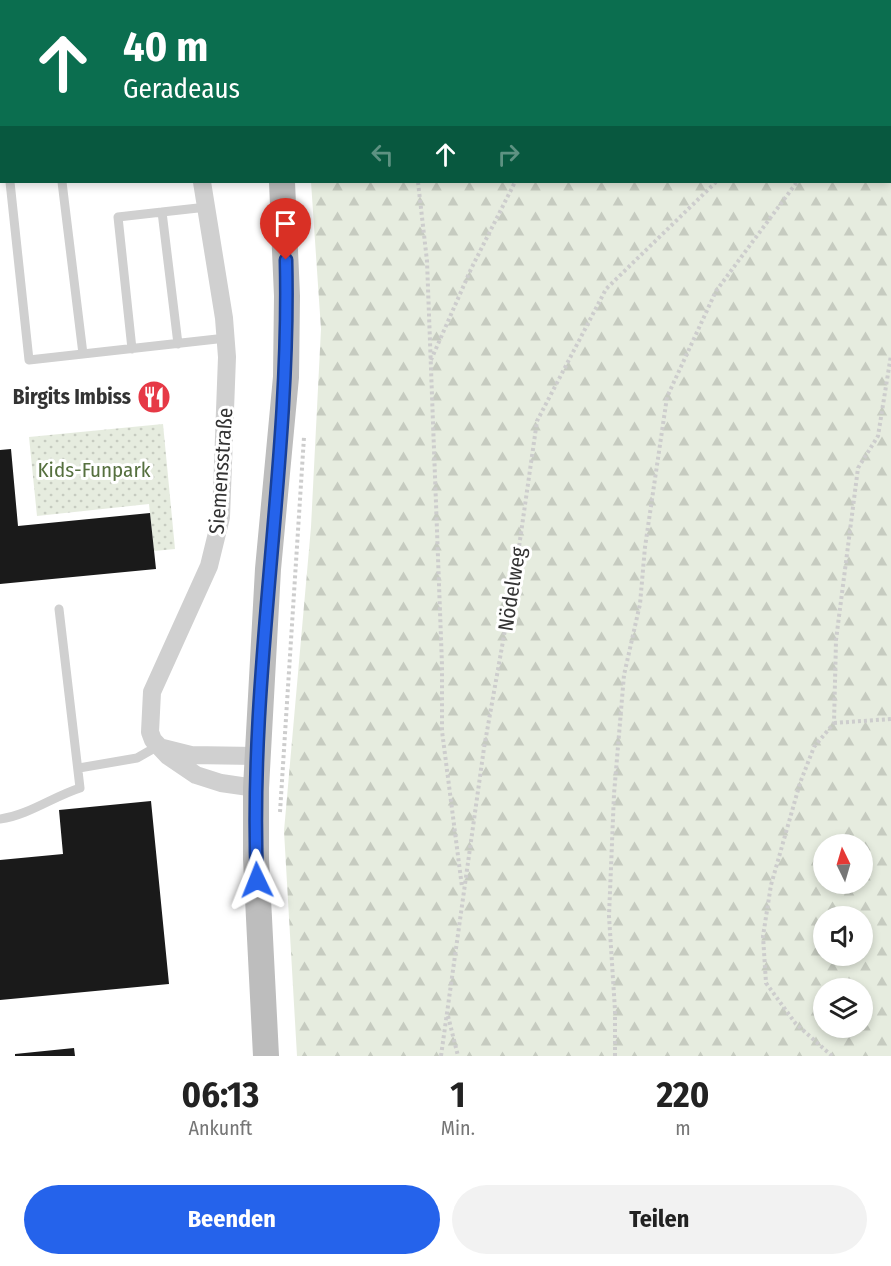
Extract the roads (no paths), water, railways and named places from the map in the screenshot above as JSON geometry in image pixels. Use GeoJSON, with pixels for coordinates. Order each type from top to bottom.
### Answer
{"type":"FeatureCollection","features":[{"type":"Feature","properties":{"kind":"main road"},"geometry":{"type":"LineString","coordinates":[[266,1056],[256,859],[256,788],[268,569],[285,377],[287,296],[282,183]]}},
{"type":"Feature","properties":{"kind":"street","name":"Siemensstraße"},"geometry":{"type":"LineString","coordinates":[[158,746],[150,732],[152,692],[209,566],[221,517],[227,390],[226,338],[202,183]]}},
{"type":"Feature","properties":{"kind":"street"},"geometry":{"type":"LineString","coordinates":[[158,746],[191,755],[257,756]]}},
{"type":"Feature","properties":{"kind":"street"},"geometry":{"type":"LineString","coordinates":[[158,746],[181,767],[196,775],[221,783],[256,788]]}},
{"type":"Feature","properties":{"kind":"lane"},"geometry":{"type":"LineString","coordinates":[[10,183],[29,360],[226,338]]}},
{"type":"Feature","properties":{"kind":"lane"},"geometry":{"type":"LineString","coordinates":[[62,183],[82,354]]}},
{"type":"Feature","properties":{"kind":"lane"},"geometry":{"type":"LineString","coordinates":[[132,349],[118,217],[207,207]]}},
{"type":"Feature","properties":{"kind":"lane"},"geometry":{"type":"LineString","coordinates":[[162,212],[178,344]]}},
{"type":"Feature","properties":{"kind":"lane"},"geometry":{"type":"LineString","coordinates":[[0,819],[16,817],[60,795],[80,788],[59,609]]}},
{"type":"Feature","properties":{"kind":"lane"},"geometry":{"type":"LineString","coordinates":[[79,768],[137,758],[158,746]]}},
{"type":"Feature","properties":{"kind":"place","name":"Birgits Imbiss"},"geometry":{"type":"Point","coordinates":[154,397]}},
{"type":"Feature","properties":{"kind":"park label","name":"Kids-Funpark"},"geometry":{"type":"Point","coordinates":[94,470]}}]}
